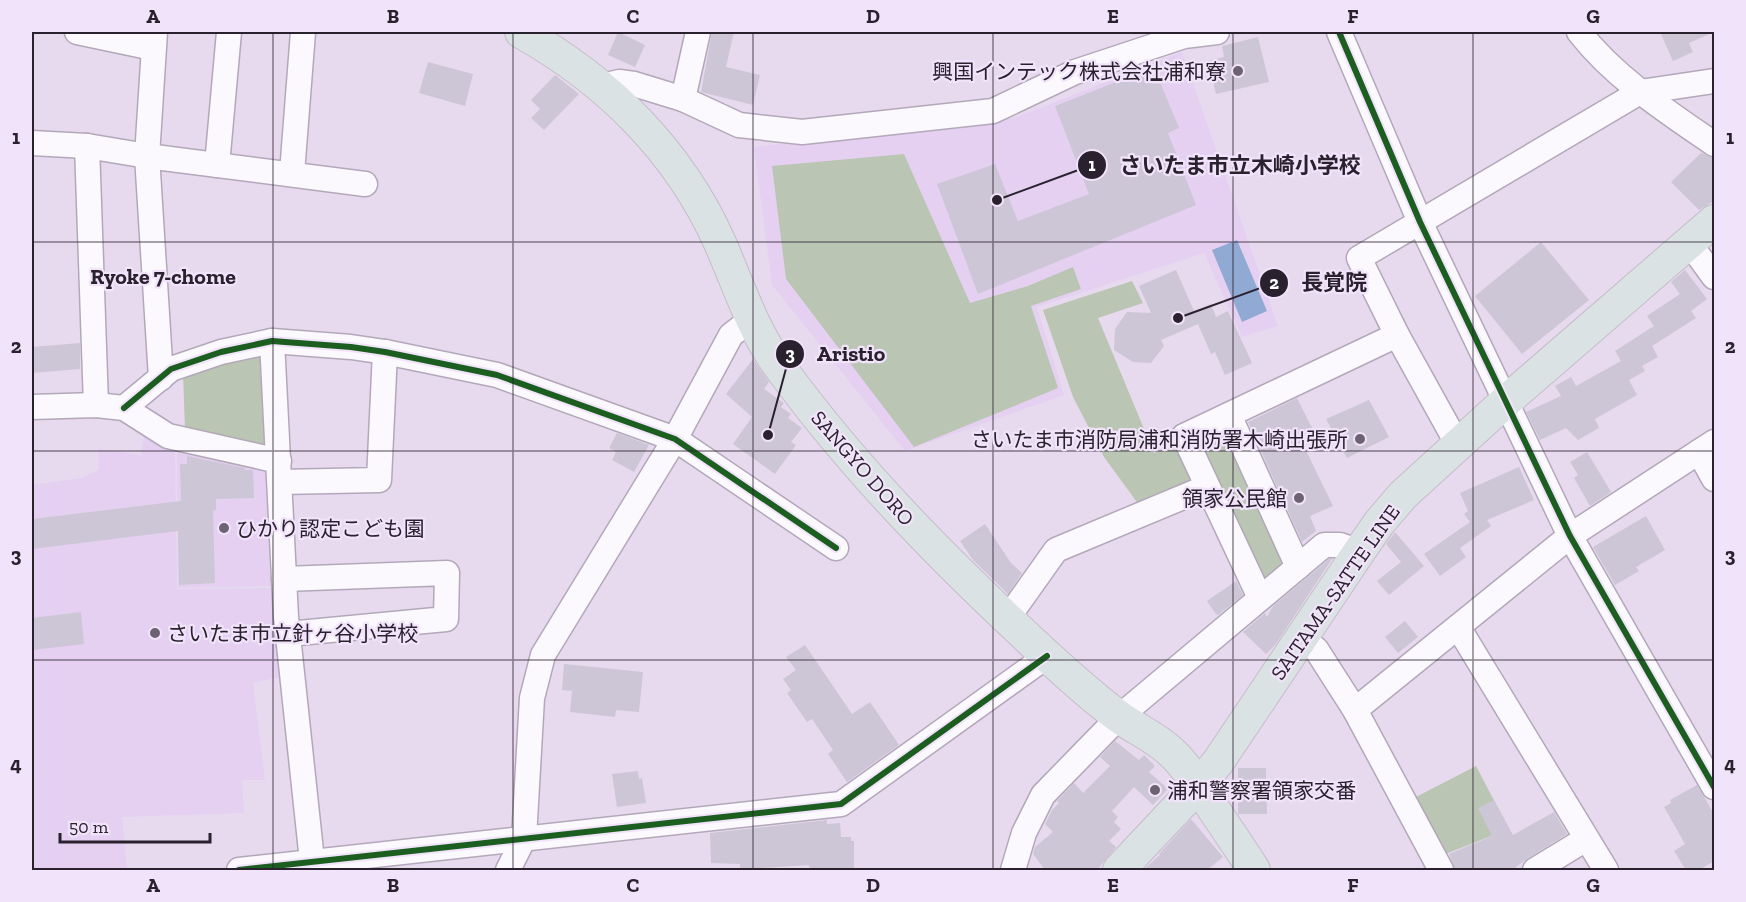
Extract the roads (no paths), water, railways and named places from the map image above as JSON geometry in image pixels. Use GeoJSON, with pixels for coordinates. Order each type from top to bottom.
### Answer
{"type":"FeatureCollection","features":[{"type":"Feature","properties":{"kind":"main road","name":"SANGYO DORO"},"geometry":{"type":"LineString","coordinates":[[522,32],[554,50],[603,86],[658,143],[704,210],[766,347],[781,369],[892,505],[1047,656],[1119,717],[1169,750],[1198,786],[1254,870]]}},
{"type":"Feature","properties":{"kind":"main road","name":"SAITAMA-SATTE LINE"},"geometry":{"type":"LineString","coordinates":[[1119,870],[1218,762],[1379,523],[1403,495],[1505,402],[1714,221]]}},
{"type":"Feature","properties":{"kind":"street"},"geometry":{"type":"LineString","coordinates":[[76,32],[154,40],[147,156],[161,378]]}},
{"type":"Feature","properties":{"kind":"street"},"geometry":{"type":"LineString","coordinates":[[217,165],[229,32]]}},
{"type":"Feature","properties":{"kind":"street"},"geometry":{"type":"LineString","coordinates":[[292,173],[303,32]]}},
{"type":"Feature","properties":{"kind":"street"},"geometry":{"type":"LineString","coordinates":[[683,99],[698,32]]}},
{"type":"Feature","properties":{"kind":"street"},"geometry":{"type":"LineString","coordinates":[[603,86],[619,82],[683,99],[739,125],[802,132],[993,111],[1075,72],[1183,34],[1217,32]]}},
{"type":"Feature","properties":{"kind":"street"},"geometry":{"type":"LineString","coordinates":[[1339,32],[1420,222],[1570,536],[1714,786]]}},
{"type":"Feature","properties":{"kind":"street"},"geometry":{"type":"LineString","coordinates":[[1579,32],[1640,92],[1714,144]]}},
{"type":"Feature","properties":{"kind":"street"},"geometry":{"type":"LineString","coordinates":[[1458,445],[1396,335],[1359,258],[1640,92],[1714,81]]}},
{"type":"Feature","properties":{"kind":"street"},"geometry":{"type":"LineString","coordinates":[[32,143],[87,146],[365,184]]}},
{"type":"Feature","properties":{"kind":"street"},"geometry":{"type":"LineString","coordinates":[[87,146],[96,405]]}},
{"type":"Feature","properties":{"kind":"street"},"geometry":{"type":"LineString","coordinates":[[1690,244],[1714,278]]}},
{"type":"Feature","properties":{"kind":"street"},"geometry":{"type":"LineString","coordinates":[[508,870],[524,838],[532,698],[543,655],[675,439],[731,335],[752,319]]}},
{"type":"Feature","properties":{"kind":"street"},"geometry":{"type":"LineString","coordinates":[[1260,598],[1184,436],[1396,335]]}},
{"type":"Feature","properties":{"kind":"street"},"geometry":{"type":"LineString","coordinates":[[124,408],[171,369],[221,352],[272,341],[385,352],[497,375],[675,439],[836,548]]}},
{"type":"Feature","properties":{"kind":"street"},"geometry":{"type":"LineString","coordinates":[[272,341],[288,634],[313,866]]}},
{"type":"Feature","properties":{"kind":"street"},"geometry":{"type":"LineString","coordinates":[[32,407],[96,405],[124,408],[168,436],[279,471],[379,480],[385,352]]}},
{"type":"Feature","properties":{"kind":"street"},"geometry":{"type":"LineString","coordinates":[[1229,415],[1298,567]]}},
{"type":"Feature","properties":{"kind":"street"},"geometry":{"type":"LineString","coordinates":[[1355,710],[1570,536],[1707,447],[1714,479]]}},
{"type":"Feature","properties":{"kind":"street"},"geometry":{"type":"LineString","coordinates":[[1008,619],[1056,550],[1207,487]]}},
{"type":"Feature","properties":{"kind":"street"},"geometry":{"type":"LineString","coordinates":[[1013,870],[1024,833],[1043,795],[1119,717],[1324,545],[1340,545],[1359,552]]}},
{"type":"Feature","properties":{"kind":"street"},"geometry":{"type":"LineString","coordinates":[[284,579],[447,573],[446,619],[288,634]]}},
{"type":"Feature","properties":{"kind":"street"},"geometry":{"type":"LineString","coordinates":[[1458,627],[1606,870]]}},
{"type":"Feature","properties":{"kind":"street"},"geometry":{"type":"LineString","coordinates":[[1301,640],[1316,649],[1355,710],[1441,870]]}},
{"type":"Feature","properties":{"kind":"street"},"geometry":{"type":"LineString","coordinates":[[238,870],[313,866],[524,838],[692,822],[841,804],[1047,656]]}},
{"type":"Feature","properties":{"kind":"street"},"geometry":{"type":"LineString","coordinates":[[1535,870],[1586,839]]}},
{"type":"Feature","properties":{"kind":"water"},"geometry":{"type":"Polygon","coordinates":[[[1237,240],[1267,311],[1242,322],[1212,250],[1237,240]]]}},
{"type":"Feature","properties":{"kind":"place","name":"興国インテック株式会社浦和寮"},"geometry":{"type":"Point","coordinates":[1238,71]}},
{"type":"Feature","properties":{"kind":"place","name":"さいたま市立木崎小学校"},"geometry":{"type":"Point","coordinates":[997,200]}},
{"type":"Feature","properties":{"kind":"place","name":"長覚院"},"geometry":{"type":"Point","coordinates":[1178,318]}},
{"type":"Feature","properties":{"kind":"place","name":"Aristio"},"geometry":{"type":"Point","coordinates":[768,435]}},
{"type":"Feature","properties":{"kind":"place","name":"さいたま市消防局浦和消防署木崎出張所"},"geometry":{"type":"Point","coordinates":[1360,439]}},
{"type":"Feature","properties":{"kind":"place","name":"領家公民館"},"geometry":{"type":"Point","coordinates":[1299,498]}},
{"type":"Feature","properties":{"kind":"place","name":"ひかり認定こども園"},"geometry":{"type":"Point","coordinates":[224,528]}},
{"type":"Feature","properties":{"kind":"place","name":"さいたま市立針ヶ谷小学校"},"geometry":{"type":"Point","coordinates":[155,633]}},
{"type":"Feature","properties":{"kind":"place","name":"浦和警察署領家交番"},"geometry":{"type":"Point","coordinates":[1155,790]}},
{"type":"Feature","properties":{"kind":"district","name":"Ryoke 7-chome"},"geometry":{"type":"Point","coordinates":[163,276]}}]}
